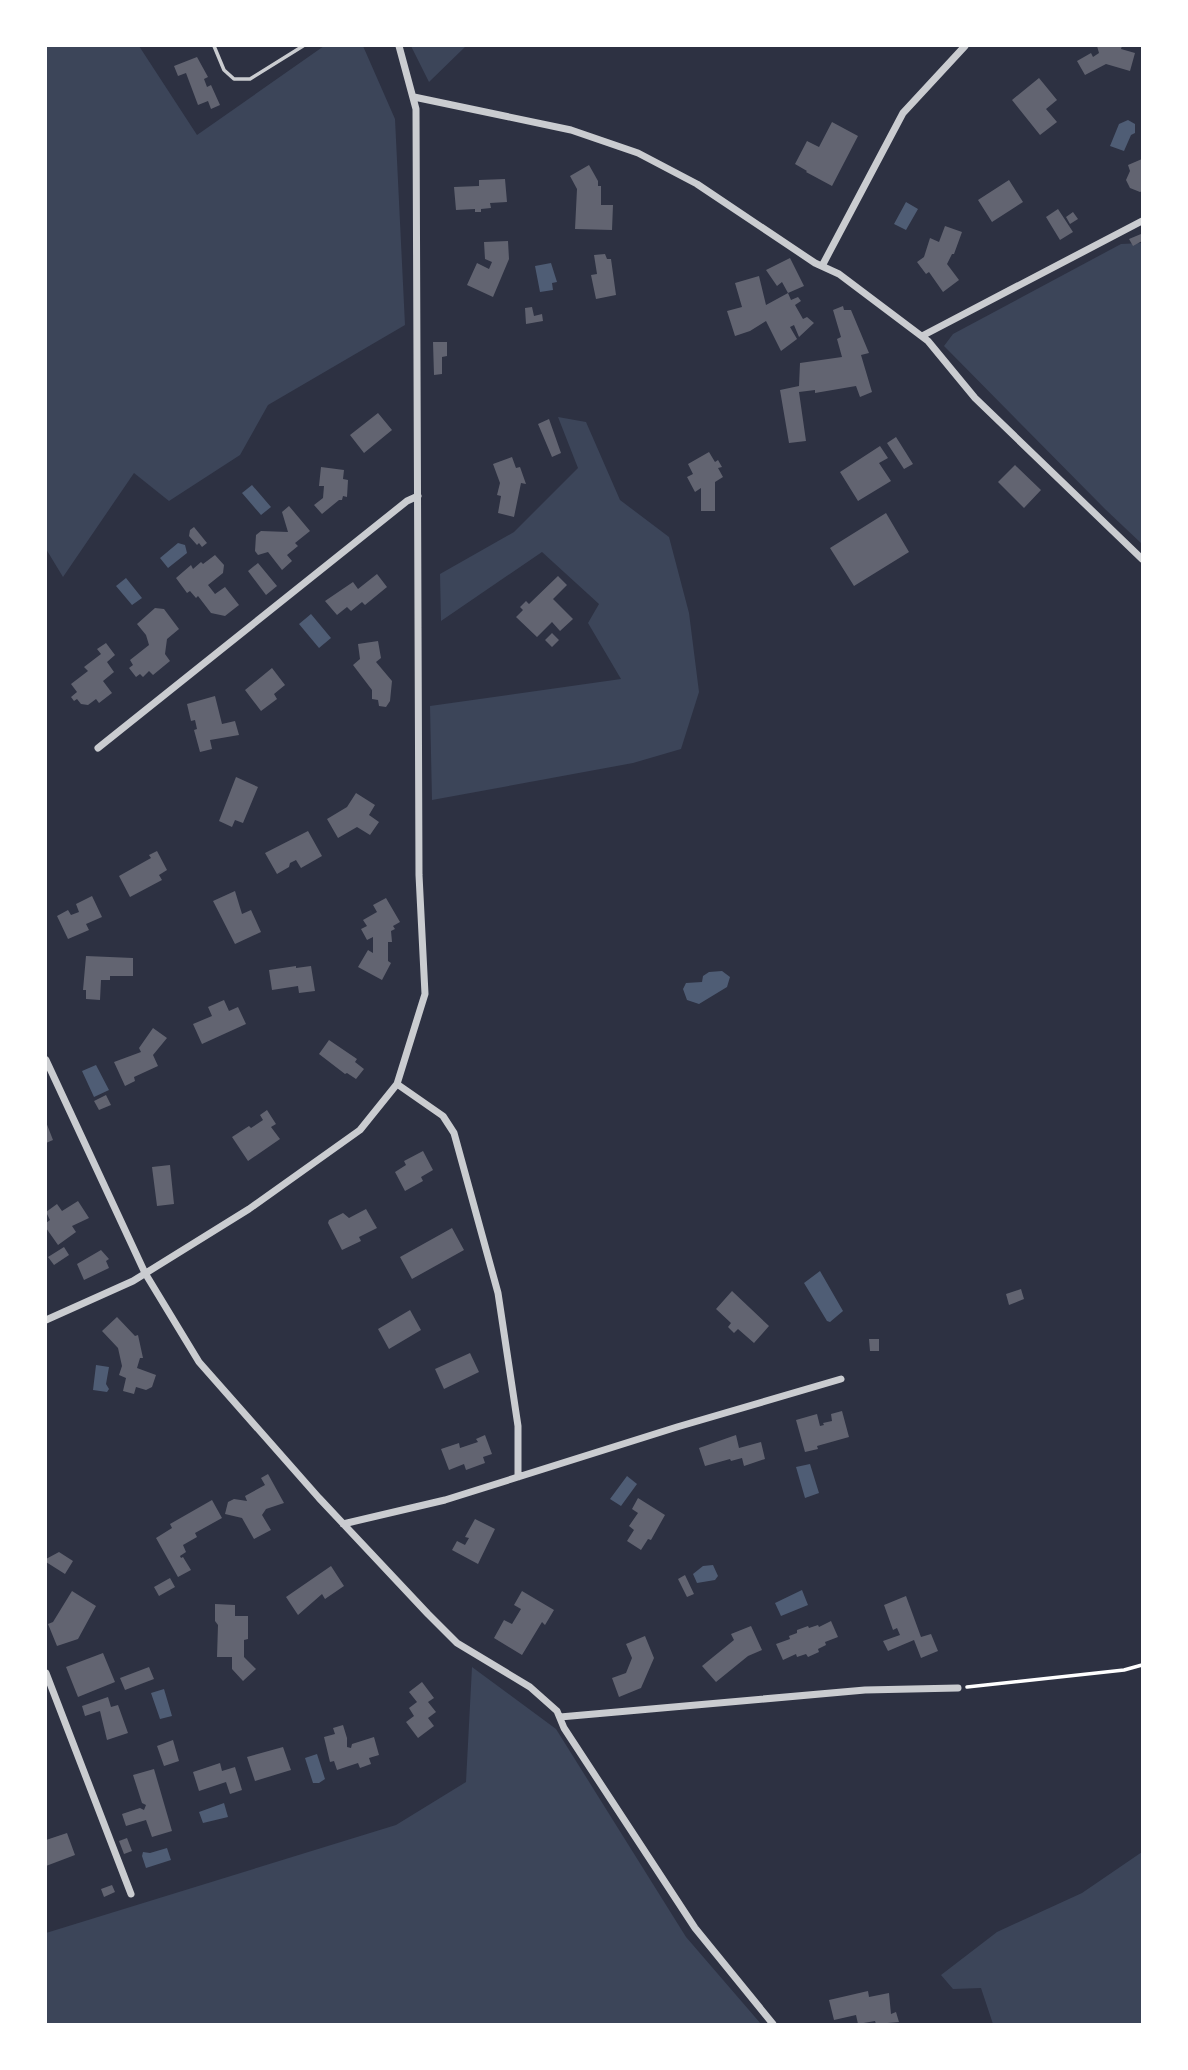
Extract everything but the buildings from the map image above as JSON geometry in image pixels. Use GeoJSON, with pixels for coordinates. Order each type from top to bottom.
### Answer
{"type":"FeatureCollection","features":[{"type":"Feature","properties":{"kind":"street"},"geometry":{"type":"LineString","coordinates":[[822,267],[903,113],[965,46]]}},
{"type":"Feature","properties":{"kind":"street"},"geometry":{"type":"LineString","coordinates":[[46,1320],[145,1273],[249,1209],[360,1130],[397,1084],[425,994],[419,874],[416,109],[400,50]]}},
{"type":"Feature","properties":{"kind":"street"},"geometry":{"type":"LineString","coordinates":[[414,97],[571,130],[638,153],[697,184],[822,267],[839,274],[922,336],[975,398],[1143,559]]}},
{"type":"Feature","properties":{"kind":"street"},"geometry":{"type":"LineString","coordinates":[[922,336],[1143,221]]}},
{"type":"Feature","properties":{"kind":"street"},"geometry":{"type":"LineString","coordinates":[[98,748],[407,501],[418,496]]}},
{"type":"Feature","properties":{"kind":"street"},"geometry":{"type":"LineString","coordinates":[[46,1060],[145,1273],[200,1362],[343,1524],[457,1643],[530,1687],[557,1711],[564,1728],[695,1928],[773,2025]]}},
{"type":"Feature","properties":{"kind":"street"},"geometry":{"type":"LineString","coordinates":[[397,1084],[443,1116],[454,1133],[498,1293],[518,1426],[519,1477]]}},
{"type":"Feature","properties":{"kind":"street"},"geometry":{"type":"LineString","coordinates":[[343,1524],[445,1500],[841,1379]]}},
{"type":"Feature","properties":{"kind":"street"},"geometry":{"type":"LineString","coordinates":[[46,1673],[131,1894]]}},
{"type":"Feature","properties":{"kind":"street"},"geometry":{"type":"LineString","coordinates":[[559,1717],[865,1690],[958,1688]]}},
{"type":"Feature","properties":{"kind":"lane"},"geometry":{"type":"LineString","coordinates":[[214,46],[224,70],[234,79],[250,79],[303,46]]}},
{"type":"Feature","properties":{"kind":"path"},"geometry":{"type":"LineString","coordinates":[[958,1688],[1124,1670],[1143,1665]]}},
{"type":"Feature","properties":{"kind":"shaded area"},"geometry":{"type":"Polygon","coordinates":[[[46,46],[139,46],[197,135],[324,46],[363,46],[395,119],[405,325],[268,405],[240,455],[169,501],[134,473],[63,577],[46,549],[46,46]]]}},
{"type":"Feature","properties":{"kind":"shaded area"},"geometry":{"type":"Polygon","coordinates":[[[411,46],[466,46],[429,82],[411,46]]]}},
{"type":"Feature","properties":{"kind":"shaded area"},"geometry":{"type":"Polygon","coordinates":[[[1128,120],[1135,124],[1135,133],[1131,135],[1124,151],[1110,146],[1119,124],[1128,120]]]}},
{"type":"Feature","properties":{"kind":"shaded area"},"geometry":{"type":"Polygon","coordinates":[[[906,202],[918,209],[906,230],[894,224],[906,202]]]}},
{"type":"Feature","properties":{"kind":"shaded area"},"geometry":{"type":"Polygon","coordinates":[[[1142,243],[1142,544],[944,346],[953,334],[1121,244],[1142,243]]]}},
{"type":"Feature","properties":{"kind":"shaded area"},"geometry":{"type":"Polygon","coordinates":[[[551,263],[557,282],[552,283],[553,290],[540,292],[535,266],[551,263]]]}},
{"type":"Feature","properties":{"kind":"shaded area"},"geometry":{"type":"Polygon","coordinates":[[[558,417],[586,422],[620,500],[669,537],[689,613],[699,692],[681,749],[633,763],[432,800],[430,706],[621,679],[588,623],[599,604],[542,552],[441,621],[440,574],[514,532],[578,468],[558,417]]]}},
{"type":"Feature","properties":{"kind":"shaded area"},"geometry":{"type":"Polygon","coordinates":[[[252,485],[271,507],[261,515],[242,493],[252,485]]]}},
{"type":"Feature","properties":{"kind":"shaded area"},"geometry":{"type":"Polygon","coordinates":[[[178,543],[185,545],[187,553],[168,568],[160,558],[178,543]]]}},
{"type":"Feature","properties":{"kind":"shaded area"},"geometry":{"type":"Polygon","coordinates":[[[126,578],[142,598],[132,605],[116,586],[126,578]]]}},
{"type":"Feature","properties":{"kind":"shaded area"},"geometry":{"type":"Polygon","coordinates":[[[311,614],[331,638],[319,648],[299,624],[311,614]]]}},
{"type":"Feature","properties":{"kind":"shaded area"},"geometry":{"type":"Polygon","coordinates":[[[722,971],[730,977],[727,987],[699,1004],[687,1000],[683,989],[686,983],[702,982],[703,976],[709,972],[722,971]]]}},
{"type":"Feature","properties":{"kind":"shaded area"},"geometry":{"type":"Polygon","coordinates":[[[96,1065],[109,1090],[94,1097],[82,1071],[96,1065]]]}},
{"type":"Feature","properties":{"kind":"shaded area"},"geometry":{"type":"Polygon","coordinates":[[[820,1271],[843,1311],[830,1322],[804,1283],[820,1271]]]}},
{"type":"Feature","properties":{"kind":"shaded area"},"geometry":{"type":"Polygon","coordinates":[[[96,1365],[109,1367],[107,1392],[93,1390],[96,1365]]]}},
{"type":"Feature","properties":{"kind":"shaded area"},"geometry":{"type":"Polygon","coordinates":[[[810,1464],[819,1493],[805,1498],[796,1467],[810,1464]]]}},
{"type":"Feature","properties":{"kind":"shaded area"},"geometry":{"type":"Polygon","coordinates":[[[627,1476],[637,1484],[621,1506],[610,1499],[627,1476]]]}},
{"type":"Feature","properties":{"kind":"shaded area"},"geometry":{"type":"Polygon","coordinates":[[[713,1565],[718,1576],[715,1580],[697,1583],[693,1574],[703,1566],[713,1565]]]}},
{"type":"Feature","properties":{"kind":"shaded area"},"geometry":{"type":"Polygon","coordinates":[[[802,1590],[808,1605],[781,1616],[775,1603],[802,1590]]]}},
{"type":"Feature","properties":{"kind":"shaded area"},"geometry":{"type":"Polygon","coordinates":[[[472,1667],[556,1729],[686,1937],[761,2024],[46,2024],[46,1933],[396,1825],[466,1782],[472,1667]]]}},
{"type":"Feature","properties":{"kind":"shaded area"},"geometry":{"type":"Polygon","coordinates":[[[164,1689],[172,1716],[160,1719],[151,1693],[164,1689]]]}},
{"type":"Feature","properties":{"kind":"shaded area"},"geometry":{"type":"Polygon","coordinates":[[[317,1754],[325,1779],[313,1783],[305,1758],[317,1754]]]}},
{"type":"Feature","properties":{"kind":"shaded area"},"geometry":{"type":"Polygon","coordinates":[[[224,1803],[228,1817],[203,1823],[199,1812],[224,1803]]]}},
{"type":"Feature","properties":{"kind":"shaded area"},"geometry":{"type":"Polygon","coordinates":[[[167,1848],[171,1860],[146,1868],[143,1852],[150,1853],[167,1848]]]}},
{"type":"Feature","properties":{"kind":"shaded area"},"geometry":{"type":"Polygon","coordinates":[[[1142,1852],[1142,2024],[993,2024],[981,1988],[953,1989],[941,1975],[997,1932],[1082,1893],[1142,1852]]]}}]}
